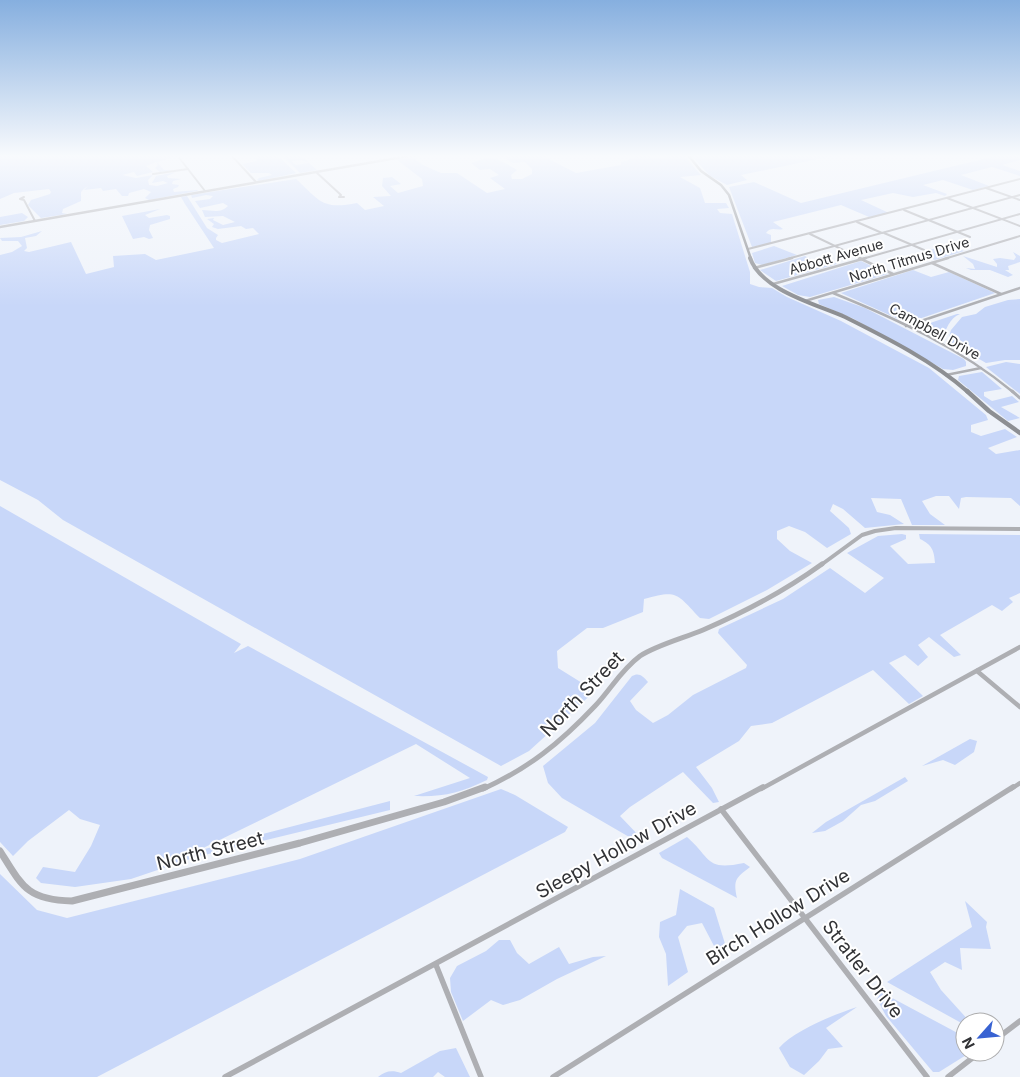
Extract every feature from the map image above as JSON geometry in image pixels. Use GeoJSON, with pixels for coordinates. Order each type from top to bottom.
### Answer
{"type":"FeatureCollection","features":[{"type":"Feature","properties":{"kind":"main road"},"geometry":{"type":"LineString","coordinates":[[733,205],[754,268],[773,284],[805,301],[850,320],[920,358],[961,386],[989,411],[1020,433]]}},
{"type":"Feature","properties":{"kind":"street"},"geometry":{"type":"LineString","coordinates":[[25,205],[27,211],[35,221]]}},
{"type":"Feature","properties":{"kind":"street"},"geometry":{"type":"LineString","coordinates":[[0,227],[124,205]]}},
{"type":"Feature","properties":{"kind":"street"},"geometry":{"type":"LineString","coordinates":[[748,249],[921,205]]}},
{"type":"Feature","properties":{"kind":"street"},"geometry":{"type":"LineString","coordinates":[[967,205],[1020,226]]}},
{"type":"Feature","properties":{"kind":"street"},"geometry":{"type":"LineString","coordinates":[[754,268],[985,205]]}},
{"type":"Feature","properties":{"kind":"street"},"geometry":{"type":"LineString","coordinates":[[904,210],[970,237]]}},
{"type":"Feature","properties":{"kind":"street","name":"Abbott Avenue"},"geometry":{"type":"LineString","coordinates":[[773,284],[1020,214]]}},
{"type":"Feature","properties":{"kind":"street"},"geometry":{"type":"LineString","coordinates":[[856,222],[924,250]]}},
{"type":"Feature","properties":{"kind":"street"},"geometry":{"type":"LineString","coordinates":[[810,234],[893,274]]}},
{"type":"Feature","properties":{"kind":"street","name":"North Titmus Drive"},"geometry":{"type":"LineString","coordinates":[[805,301],[1020,236]]}},
{"type":"Feature","properties":{"kind":"street"},"geometry":{"type":"LineString","coordinates":[[932,263],[1002,294]]}},
{"type":"Feature","properties":{"kind":"street"},"geometry":{"type":"LineString","coordinates":[[906,326],[1020,288]]}},
{"type":"Feature","properties":{"kind":"street","name":"Campbell Drive"},"geometry":{"type":"LineString","coordinates":[[833,293],[866,306],[966,357],[1020,398]]}},
{"type":"Feature","properties":{"kind":"street"},"geometry":{"type":"LineString","coordinates":[[946,375],[981,368]]}},
{"type":"Feature","properties":{"kind":"street","name":"North Street"},"geometry":{"type":"LineString","coordinates":[[0,851],[14,875],[32,895],[55,902],[72,902],[300,843],[444,802],[498,781],[555,746],[590,713],[624,670],[642,655],[705,629],[793,585],[862,535],[896,528],[1020,529]]}},
{"type":"Feature","properties":{"kind":"street","name":"Sleepy Hollow Drive"},"geometry":{"type":"LineString","coordinates":[[225,1077],[436,965],[1020,647]]}},
{"type":"Feature","properties":{"kind":"street"},"geometry":{"type":"LineString","coordinates":[[977,671],[1020,707]]}},
{"type":"Feature","properties":{"kind":"street","name":"Birch Hollow Drive"},"geometry":{"type":"LineString","coordinates":[[553,1077],[1020,782]]}},
{"type":"Feature","properties":{"kind":"street","name":"Stratler Drive"},"geometry":{"type":"LineString","coordinates":[[721,809],[927,1077]]}},
{"type":"Feature","properties":{"kind":"street"},"geometry":{"type":"LineString","coordinates":[[436,965],[481,1077]]}},
{"type":"Feature","properties":{"kind":"street"},"geometry":{"type":"LineString","coordinates":[[1005,1032],[1020,1021]]}},
{"type":"Feature","properties":{"kind":"street"},"geometry":{"type":"LineString","coordinates":[[948,1077],[967,1062]]}},
{"type":"Feature","properties":{"kind":"shaded area"},"geometry":{"type":"Polygon","coordinates":[[[28,205],[71,205],[63,209],[62,213],[67,214],[41,218],[28,205]]]}},
{"type":"Feature","properties":{"kind":"shaded area"},"geometry":{"type":"Polygon","coordinates":[[[186,205],[193,205],[207,228],[218,235],[216,240],[222,243],[259,234],[253,228],[246,229],[241,226],[218,229],[212,227],[214,224],[207,219],[214,218],[213,220],[223,225],[235,222],[223,216],[205,217],[202,210],[219,211],[227,205],[360,205],[365,210],[384,206],[727,205],[729,208],[717,209],[720,213],[732,214],[750,272],[750,284],[772,288],[787,297],[841,321],[929,368],[986,415],[988,420],[971,425],[971,432],[981,436],[1005,429],[1017,437],[988,448],[996,454],[1020,450],[1020,506],[1011,498],[966,497],[961,498],[959,509],[949,496],[936,496],[922,501],[930,514],[945,525],[912,525],[901,499],[871,498],[877,512],[890,515],[904,524],[865,528],[843,509],[833,504],[830,511],[849,528],[851,534],[827,548],[805,532],[789,526],[777,531],[777,539],[790,551],[812,563],[767,590],[709,619],[700,618],[681,599],[671,594],[644,599],[643,612],[603,628],[587,628],[557,651],[558,668],[595,691],[529,751],[501,766],[63,520],[38,500],[0,480],[0,255],[12,252],[22,246],[18,241],[2,241],[0,238],[21,237],[42,231],[36,236],[25,238],[27,248],[24,251],[29,252],[71,242],[86,274],[114,267],[113,256],[145,254],[156,260],[214,248],[186,205]]]}},
{"type":"Feature","properties":{"kind":"shaded area"},"geometry":{"type":"Polygon","coordinates":[[[198,205],[213,205],[200,208],[198,205]]]}},
{"type":"Feature","properties":{"kind":"shaded area"},"geometry":{"type":"Polygon","coordinates":[[[736,205],[840,205],[773,222],[783,229],[772,229],[766,233],[771,235],[771,243],[752,247],[736,205]]]}},
{"type":"Feature","properties":{"kind":"shaded area"},"geometry":{"type":"Polygon","coordinates":[[[842,205],[872,205],[889,213],[869,217],[842,205]]]}},
{"type":"Feature","properties":{"kind":"shaded area"},"geometry":{"type":"Polygon","coordinates":[[[160,209],[145,215],[149,218],[170,216],[170,219],[150,225],[149,230],[153,238],[133,239],[122,216],[160,209]]]}},
{"type":"Feature","properties":{"kind":"shaded area"},"geometry":{"type":"Polygon","coordinates":[[[22,213],[28,217],[24,221],[0,225],[0,217],[22,213]]]}},
{"type":"Feature","properties":{"kind":"shaded area"},"geometry":{"type":"Polygon","coordinates":[[[947,245],[964,251],[935,260],[919,253],[947,245]]]}},
{"type":"Feature","properties":{"kind":"shaded area"},"geometry":{"type":"Polygon","coordinates":[[[774,246],[797,255],[762,265],[755,263],[752,253],[774,246]]]}},
{"type":"Feature","properties":{"kind":"shaded area"},"geometry":{"type":"Polygon","coordinates":[[[1013,252],[1020,256],[1020,262],[1008,266],[1009,270],[1005,270],[1013,275],[1008,277],[990,270],[971,270],[966,268],[975,269],[973,264],[963,256],[997,267],[993,259],[1014,260],[1016,257],[1013,252]]]}},
{"type":"Feature","properties":{"kind":"shaded area"},"geometry":{"type":"Polygon","coordinates":[[[805,256],[816,262],[829,259],[837,264],[776,281],[760,270],[805,256]]]}},
{"type":"Feature","properties":{"kind":"shaded area"},"geometry":{"type":"Polygon","coordinates":[[[861,261],[888,274],[810,297],[798,295],[782,286],[861,261]]]}},
{"type":"Feature","properties":{"kind":"shaded area"},"geometry":{"type":"Polygon","coordinates":[[[913,270],[931,277],[949,272],[995,293],[907,323],[841,293],[913,270]]]}},
{"type":"Feature","properties":{"kind":"shaded area"},"geometry":{"type":"Polygon","coordinates":[[[834,297],[865,308],[964,359],[966,366],[953,370],[943,369],[854,319],[819,304],[818,300],[834,297]]]}},
{"type":"Feature","properties":{"kind":"shaded area"},"geometry":{"type":"Polygon","coordinates":[[[1020,299],[1020,360],[986,363],[952,343],[949,337],[951,330],[962,317],[976,314],[985,307],[1008,300],[1020,299]]]}},
{"type":"Feature","properties":{"kind":"shaded area"},"geometry":{"type":"Polygon","coordinates":[[[960,314],[953,318],[948,325],[944,341],[917,329],[918,327],[960,314]]]}},
{"type":"Feature","properties":{"kind":"shaded area"},"geometry":{"type":"Polygon","coordinates":[[[1006,362],[1020,364],[1020,394],[986,367],[1006,362]]]}},
{"type":"Feature","properties":{"kind":"shaded area"},"geometry":{"type":"Polygon","coordinates":[[[982,372],[1002,389],[984,392],[984,396],[992,401],[1012,396],[1019,402],[1001,407],[1020,418],[1008,421],[958,380],[959,376],[982,372]]]}},
{"type":"Feature","properties":{"kind":"shaded area"},"geometry":{"type":"Polygon","coordinates":[[[0,506],[241,644],[234,653],[248,646],[488,777],[487,780],[452,793],[434,796],[414,796],[470,778],[416,744],[197,851],[390,801],[390,810],[196,857],[131,879],[75,887],[41,883],[36,878],[43,867],[75,872],[91,846],[100,825],[80,819],[69,810],[28,841],[13,856],[0,842],[0,506]]]}},
{"type":"Feature","properties":{"kind":"shaded area"},"geometry":{"type":"Polygon","coordinates":[[[919,534],[1020,535],[1020,593],[1009,598],[1013,602],[1002,611],[992,605],[940,635],[961,655],[954,657],[929,637],[918,645],[928,657],[918,666],[905,655],[889,663],[923,696],[909,704],[873,670],[772,723],[751,726],[739,741],[696,767],[712,788],[719,802],[713,803],[683,772],[630,807],[620,816],[642,839],[643,845],[562,798],[548,783],[543,766],[595,723],[632,676],[641,675],[648,682],[630,701],[636,710],[653,723],[668,715],[693,695],[746,668],[747,665],[718,633],[719,629],[783,599],[830,568],[865,593],[884,578],[847,553],[878,536],[906,535],[906,539],[890,546],[908,564],[935,563],[932,548],[920,539],[919,534]]]}},
{"type":"Feature","properties":{"kind":"shaded area"},"geometry":{"type":"Polygon","coordinates":[[[970,739],[977,741],[974,752],[955,765],[943,760],[922,766],[970,739]]]}},
{"type":"Feature","properties":{"kind":"shaded area"},"geometry":{"type":"Polygon","coordinates":[[[905,777],[908,781],[875,801],[861,805],[843,821],[825,831],[812,833],[826,822],[905,777]]]}},
{"type":"Feature","properties":{"kind":"shaded area"},"geometry":{"type":"Polygon","coordinates":[[[501,789],[515,795],[568,827],[565,832],[97,1077],[0,1077],[0,874],[37,910],[67,918],[300,859],[501,789]]]}},
{"type":"Feature","properties":{"kind":"shaded area"},"geometry":{"type":"Polygon","coordinates":[[[687,837],[715,864],[731,865],[744,863],[750,867],[737,879],[735,887],[737,898],[662,858],[659,853],[687,837]]]}},
{"type":"Feature","properties":{"kind":"shaded area"},"geometry":{"type":"Polygon","coordinates":[[[680,889],[714,908],[726,947],[714,946],[702,923],[687,926],[678,937],[688,972],[668,986],[666,954],[659,937],[660,922],[676,915],[680,889]]]}},
{"type":"Feature","properties":{"kind":"shaded area"},"geometry":{"type":"Polygon","coordinates":[[[965,901],[987,922],[986,927],[991,949],[960,948],[962,970],[945,962],[930,972],[941,990],[961,1012],[955,1012],[955,1019],[887,982],[972,927],[965,901]]]}},
{"type":"Feature","properties":{"kind":"shaded area"},"geometry":{"type":"Polygon","coordinates":[[[499,940],[510,940],[517,953],[529,964],[559,947],[569,964],[593,957],[606,956],[557,979],[520,1000],[503,1005],[491,1000],[463,1021],[451,992],[450,978],[457,966],[486,951],[499,940]]]}},
{"type":"Feature","properties":{"kind":"shaded area"},"geometry":{"type":"Polygon","coordinates":[[[881,992],[955,1032],[955,1062],[939,1072],[933,1072],[886,1016],[877,999],[881,992]]]}},
{"type":"Feature","properties":{"kind":"shaded area"},"geometry":{"type":"Polygon","coordinates":[[[857,1007],[826,1028],[843,1047],[828,1049],[819,1061],[804,1075],[790,1067],[779,1048],[786,1041],[804,1029],[857,1007]]]}},
{"type":"Feature","properties":{"kind":"shaded area"},"geometry":{"type":"Polygon","coordinates":[[[456,1048],[470,1077],[445,1077],[438,1072],[433,1077],[378,1077],[383,1073],[401,1073],[440,1051],[456,1048]]]}}]}
